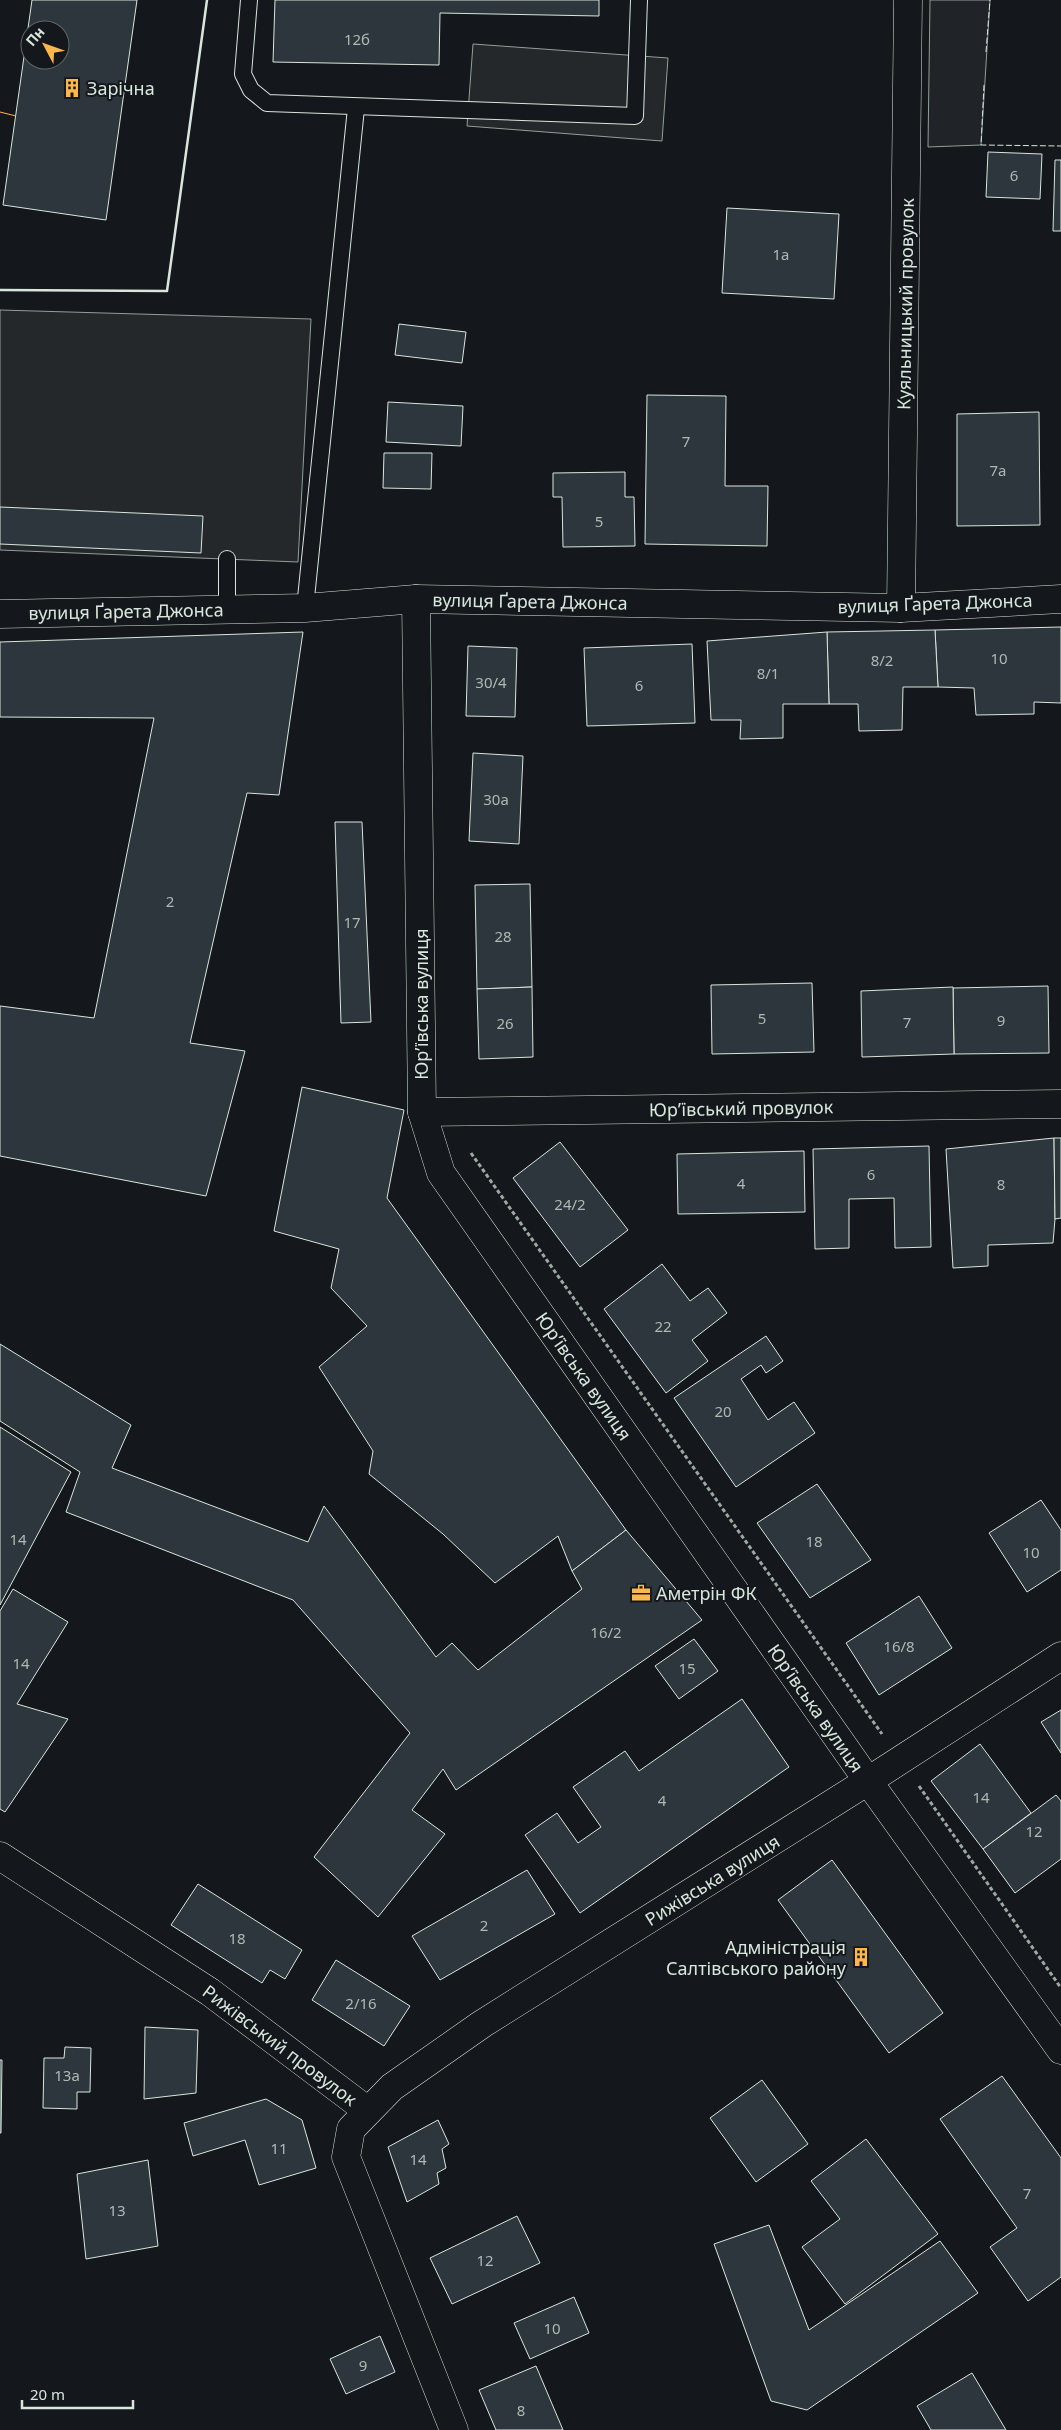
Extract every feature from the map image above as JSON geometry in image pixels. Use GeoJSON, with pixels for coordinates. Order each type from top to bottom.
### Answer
{"type":"FeatureCollection","features":[{"type":"Feature","properties":{"kind":"street","name":"Куяльницький провулок"},"geometry":{"type":"LineString","coordinates":[[902,608],[908,0]]}},
{"type":"Feature","properties":{"kind":"street","name":"вулиця Ґарета Джонса"},"geometry":{"type":"LineString","coordinates":[[0,614],[305,608],[416,599],[902,608],[1061,598]]}},
{"type":"Feature","properties":{"kind":"street","name":"Юр’ївська вулиця"},"geometry":{"type":"LineString","coordinates":[[416,599],[422,1112],[441,1173],[868,1781],[1061,2050]]}},
{"type":"Feature","properties":{"kind":"street","name":"Юр’ївський провулок"},"geometry":{"type":"LineString","coordinates":[[422,1112],[1061,1104]]}},
{"type":"Feature","properties":{"kind":"street","name":"Рижівська вулиця"},"geometry":{"type":"LineString","coordinates":[[368,2111],[392,2087],[482,2024],[868,1781],[1061,1656]]}},
{"type":"Feature","properties":{"kind":"street","name":"Рижівський провулок"},"geometry":{"type":"LineString","coordinates":[[0,1856],[210,1992],[368,2111],[351,2129],[346,2157],[454,2430]]}},
{"type":"Feature","properties":{"kind":"lane"},"geometry":{"type":"LineString","coordinates":[[250,0],[243,74],[251,90],[267,103],[356,108],[635,116],[639,0]]}},
{"type":"Feature","properties":{"kind":"lane"},"geometry":{"type":"LineString","coordinates":[[305,608],[356,108]]}},
{"type":"Feature","properties":{"kind":"lane"},"geometry":{"type":"LineString","coordinates":[[227,559],[227,610]]}},
{"type":"Feature","properties":{"kind":"path"},"geometry":{"type":"LineString","coordinates":[[465,1111],[465,1144],[1061,1988]]}},
{"type":"Feature","properties":{"kind":"shaded area"},"geometry":{"type":"Polygon","coordinates":[[[930,0],[990,0],[981,145],[928,147],[930,0]]]}},
{"type":"Feature","properties":{"kind":"shaded area"},"geometry":{"type":"Polygon","coordinates":[[[473,44],[668,58],[662,141],[467,126],[473,44]]]}},
{"type":"Feature","properties":{"kind":"shaded area"},"geometry":{"type":"Polygon","coordinates":[[[0,310],[311,319],[298,562],[0,550],[0,310]]]}},
{"type":"Feature","properties":{"kind":"building","name":"Зарічна"},"geometry":{"type":"Polygon","coordinates":[[[32,0],[137,0],[106,220],[3,205],[22,70],[70,70],[70,20],[29,20],[32,0]]]}},
{"type":"Feature","properties":{"kind":"building"},"geometry":{"type":"Polygon","coordinates":[[[275,0],[599,0],[599,16],[440,13],[439,65],[273,62],[275,0]]]}},
{"type":"Feature","properties":{"kind":"building"},"geometry":{"type":"Polygon","coordinates":[[[988,152],[1042,154],[1040,199],[986,197],[988,152]]]}},
{"type":"Feature","properties":{"kind":"building"},"geometry":{"type":"Polygon","coordinates":[[[1055,160],[1061,160],[1061,231],[1053,231],[1055,160]]]}},
{"type":"Feature","properties":{"kind":"building"},"geometry":{"type":"Polygon","coordinates":[[[727,208],[839,214],[834,299],[722,293],[727,208]]]}},
{"type":"Feature","properties":{"kind":"building"},"geometry":{"type":"Polygon","coordinates":[[[399,324],[466,332],[462,363],[395,355],[399,324]]]}},
{"type":"Feature","properties":{"kind":"building"},"geometry":{"type":"Polygon","coordinates":[[[647,395],[726,396],[725,486],[768,486],[767,546],[645,544],[647,395]]]}},
{"type":"Feature","properties":{"kind":"building"},"geometry":{"type":"Polygon","coordinates":[[[388,402],[463,406],[461,446],[386,442],[388,402]]]}},
{"type":"Feature","properties":{"kind":"building"},"geometry":{"type":"Polygon","coordinates":[[[1039,412],[1040,525],[957,526],[957,414],[1039,412]]]}},
{"type":"Feature","properties":{"kind":"building"},"geometry":{"type":"Polygon","coordinates":[[[384,453],[432,453],[431,489],[383,488],[384,453]]]}},
{"type":"Feature","properties":{"kind":"building"},"geometry":{"type":"Polygon","coordinates":[[[625,472],[625,497],[634,497],[635,546],[563,547],[562,497],[553,497],[553,473],[625,472]]]}},
{"type":"Feature","properties":{"kind":"building"},"geometry":{"type":"Polygon","coordinates":[[[0,507],[203,516],[201,553],[0,544],[0,507]]]}},
{"type":"Feature","properties":{"kind":"building"},"geometry":{"type":"Polygon","coordinates":[[[1061,627],[1061,703],[1034,702],[1034,714],[976,715],[974,688],[938,687],[935,630],[1061,627]]]}},
{"type":"Feature","properties":{"kind":"building"},"geometry":{"type":"Polygon","coordinates":[[[935,630],[938,687],[903,687],[902,730],[859,731],[858,704],[829,704],[827,632],[935,630]]]}},
{"type":"Feature","properties":{"kind":"building"},"geometry":{"type":"Polygon","coordinates":[[[303,632],[279,795],[247,793],[190,1043],[245,1051],[206,1196],[0,1156],[0,1006],[94,1018],[154,718],[0,717],[0,642],[303,632]]]}},
{"type":"Feature","properties":{"kind":"building"},"geometry":{"type":"Polygon","coordinates":[[[827,632],[829,704],[783,704],[783,738],[740,739],[741,720],[711,720],[707,641],[827,632]]]}},
{"type":"Feature","properties":{"kind":"building"},"geometry":{"type":"Polygon","coordinates":[[[692,644],[695,723],[587,726],[584,648],[692,644]]]}},
{"type":"Feature","properties":{"kind":"building"},"geometry":{"type":"Polygon","coordinates":[[[468,646],[517,648],[515,717],[466,716],[468,646]]]}},
{"type":"Feature","properties":{"kind":"building"},"geometry":{"type":"Polygon","coordinates":[[[473,753],[523,756],[519,844],[469,841],[473,753]]]}},
{"type":"Feature","properties":{"kind":"building"},"geometry":{"type":"Polygon","coordinates":[[[335,822],[362,822],[371,1022],[341,1023],[335,822]]]}},
{"type":"Feature","properties":{"kind":"building"},"geometry":{"type":"Polygon","coordinates":[[[530,884],[532,987],[477,989],[475,885],[530,884]]]}},
{"type":"Feature","properties":{"kind":"building"},"geometry":{"type":"Polygon","coordinates":[[[812,983],[814,1052],[712,1054],[711,985],[812,983]]]}},
{"type":"Feature","properties":{"kind":"building"},"geometry":{"type":"Polygon","coordinates":[[[1048,986],[1049,1053],[954,1054],[953,988],[1048,986]]]}},
{"type":"Feature","properties":{"kind":"building"},"geometry":{"type":"Polygon","coordinates":[[[532,987],[533,1057],[479,1059],[477,989],[532,987]]]}},
{"type":"Feature","properties":{"kind":"building"},"geometry":{"type":"Polygon","coordinates":[[[953,987],[954,1054],[862,1057],[861,991],[953,987]]]}},
{"type":"Feature","properties":{"kind":"building"},"geometry":{"type":"Polygon","coordinates":[[[302,1087],[404,1110],[387,1198],[626,1530],[572,1571],[558,1536],[495,1583],[443,1534],[369,1474],[373,1451],[319,1367],[367,1326],[331,1288],[339,1249],[274,1231],[302,1087]]]}},
{"type":"Feature","properties":{"kind":"building"},"geometry":{"type":"Polygon","coordinates":[[[1054,1138],[1055,1219],[1053,1243],[988,1245],[988,1266],[953,1268],[946,1149],[1054,1138]]]}},
{"type":"Feature","properties":{"kind":"building"},"geometry":{"type":"Polygon","coordinates":[[[1054,1138],[1061,1138],[1061,1218],[1055,1219],[1054,1138]]]}},
{"type":"Feature","properties":{"kind":"building"},"geometry":{"type":"Polygon","coordinates":[[[560,1142],[628,1230],[580,1267],[513,1178],[560,1142]]]}},
{"type":"Feature","properties":{"kind":"building"},"geometry":{"type":"Polygon","coordinates":[[[929,1146],[931,1247],[895,1248],[894,1198],[849,1199],[849,1248],[815,1249],[813,1149],[929,1146]]]}},
{"type":"Feature","properties":{"kind":"building"},"geometry":{"type":"Polygon","coordinates":[[[804,1151],[805,1212],[678,1214],[677,1154],[804,1151]]]}},
{"type":"Feature","properties":{"kind":"building"},"geometry":{"type":"Polygon","coordinates":[[[662,1264],[690,1301],[708,1288],[727,1313],[692,1340],[708,1361],[666,1393],[604,1309],[662,1264]]]}},
{"type":"Feature","properties":{"kind":"building"},"geometry":{"type":"Polygon","coordinates":[[[766,1336],[783,1361],[766,1373],[761,1365],[741,1379],[768,1420],[794,1402],[815,1433],[736,1487],[674,1398],[766,1336]]]}},
{"type":"Feature","properties":{"kind":"building"},"geometry":{"type":"Polygon","coordinates":[[[0,1344],[131,1425],[112,1468],[308,1542],[324,1506],[436,1657],[452,1643],[478,1670],[582,1589],[572,1571],[626,1530],[702,1620],[456,1790],[443,1769],[412,1810],[445,1834],[378,1917],[314,1857],[410,1733],[293,1600],[66,1512],[80,1472],[0,1421],[0,1344]]]}},
{"type":"Feature","properties":{"kind":"building"},"geometry":{"type":"Polygon","coordinates":[[[0,1427],[71,1472],[0,1605],[0,1427]]]}},
{"type":"Feature","properties":{"kind":"building"},"geometry":{"type":"Polygon","coordinates":[[[817,1484],[871,1560],[810,1598],[757,1523],[817,1484]]]}},
{"type":"Feature","properties":{"kind":"building"},"geometry":{"type":"Polygon","coordinates":[[[1041,1500],[1061,1530],[1061,1570],[1027,1592],[989,1533],[1041,1500]]]}},
{"type":"Feature","properties":{"kind":"building"},"geometry":{"type":"Polygon","coordinates":[[[13,1589],[68,1622],[17,1704],[68,1719],[5,1812],[0,1809],[0,1611],[13,1589]]]}},
{"type":"Feature","properties":{"kind":"building"},"geometry":{"type":"Polygon","coordinates":[[[919,1596],[952,1648],[879,1695],[846,1643],[919,1596]]]}},
{"type":"Feature","properties":{"kind":"building"},"geometry":{"type":"Polygon","coordinates":[[[694,1639],[718,1671],[679,1699],[655,1666],[694,1639]]]}},
{"type":"Feature","properties":{"kind":"building"},"geometry":{"type":"Polygon","coordinates":[[[742,1699],[789,1767],[580,1913],[525,1835],[557,1813],[578,1843],[601,1827],[573,1787],[625,1751],[639,1771],[742,1699]]]}},
{"type":"Feature","properties":{"kind":"building"},"geometry":{"type":"Polygon","coordinates":[[[1061,1710],[1061,1753],[1041,1722],[1061,1710]]]}},
{"type":"Feature","properties":{"kind":"building"},"geometry":{"type":"Polygon","coordinates":[[[980,1744],[1031,1813],[983,1849],[931,1781],[980,1744]]]}},
{"type":"Feature","properties":{"kind":"building"},"geometry":{"type":"Polygon","coordinates":[[[1056,1795],[1061,1801],[1061,1859],[1015,1893],[983,1849],[1056,1795]]]}},
{"type":"Feature","properties":{"kind":"building","name":"Адміністрація Салтівського району"},"geometry":{"type":"Polygon","coordinates":[[[832,1860],[943,2013],[889,2053],[778,1900],[832,1860]]]}},
{"type":"Feature","properties":{"kind":"building"},"geometry":{"type":"Polygon","coordinates":[[[527,1870],[555,1914],[440,1980],[412,1936],[527,1870]]]}},
{"type":"Feature","properties":{"kind":"building"},"geometry":{"type":"Polygon","coordinates":[[[198,1884],[302,1950],[285,1979],[270,1970],[262,1983],[171,1925],[198,1884]]]}},
{"type":"Feature","properties":{"kind":"building"},"geometry":{"type":"Polygon","coordinates":[[[336,1960],[410,2006],[384,2046],[312,2000],[336,1960]]]}},
{"type":"Feature","properties":{"kind":"building"},"geometry":{"type":"Polygon","coordinates":[[[145,2027],[198,2030],[196,2093],[144,2099],[145,2027]]]}},
{"type":"Feature","properties":{"kind":"building"},"geometry":{"type":"Polygon","coordinates":[[[65,2047],[91,2048],[90,2092],[77,2092],[77,2109],[43,2108],[44,2058],[64,2058],[65,2047]]]}},
{"type":"Feature","properties":{"kind":"building"},"geometry":{"type":"Polygon","coordinates":[[[0,2060],[2,2060],[1,2133],[0,2133],[0,2060]]]}},
{"type":"Feature","properties":{"kind":"building"},"geometry":{"type":"Polygon","coordinates":[[[1002,2076],[1061,2158],[1061,2277],[1028,2301],[990,2247],[1017,2228],[940,2119],[1002,2076]]]}},
{"type":"Feature","properties":{"kind":"building"},"geometry":{"type":"Polygon","coordinates":[[[762,2080],[808,2144],[756,2182],[710,2118],[762,2080]]]}},
{"type":"Feature","properties":{"kind":"building"},"geometry":{"type":"Polygon","coordinates":[[[266,2099],[302,2120],[316,2168],[259,2185],[245,2140],[193,2156],[184,2123],[266,2099]]]}},
{"type":"Feature","properties":{"kind":"building"},"geometry":{"type":"Polygon","coordinates":[[[438,2120],[449,2144],[442,2149],[446,2168],[437,2173],[439,2184],[407,2202],[388,2147],[438,2120]]]}},
{"type":"Feature","properties":{"kind":"building"},"geometry":{"type":"Polygon","coordinates":[[[866,2139],[938,2234],[845,2304],[802,2247],[840,2219],[811,2181],[866,2139]]]}},
{"type":"Feature","properties":{"kind":"building"},"geometry":{"type":"Polygon","coordinates":[[[148,2160],[158,2246],[86,2259],[77,2174],[148,2160]]]}},
{"type":"Feature","properties":{"kind":"building"},"geometry":{"type":"Polygon","coordinates":[[[517,2216],[540,2263],[452,2304],[430,2258],[517,2216]]]}},
{"type":"Feature","properties":{"kind":"building"},"geometry":{"type":"Polygon","coordinates":[[[769,2225],[809,2330],[940,2241],[978,2293],[807,2410],[771,2401],[714,2244],[769,2225]]]}},
{"type":"Feature","properties":{"kind":"building"},"geometry":{"type":"Polygon","coordinates":[[[574,2297],[589,2333],[530,2359],[514,2323],[574,2297]]]}},
{"type":"Feature","properties":{"kind":"building"},"geometry":{"type":"Polygon","coordinates":[[[380,2336],[395,2372],[346,2394],[330,2359],[380,2336]]]}},
{"type":"Feature","properties":{"kind":"building"},"geometry":{"type":"Polygon","coordinates":[[[536,2366],[563,2430],[496,2430],[479,2390],[536,2366]]]}},
{"type":"Feature","properties":{"kind":"building"},"geometry":{"type":"Polygon","coordinates":[[[972,2373],[1006,2430],[931,2430],[917,2406],[972,2373]]]}},
{"type":"Feature","properties":{"kind":"fence"},"geometry":{"type":"LineString","coordinates":[[986,52],[990,0]]}},
{"type":"Feature","properties":{"kind":"fence"},"geometry":{"type":"LineString","coordinates":[[984,85],[981,145],[1061,146]]}},
{"type":"Feature","properties":{"kind":"wall"},"geometry":{"type":"LineString","coordinates":[[0,290],[167,291],[207,0]]}},
{"type":"Feature","properties":{"kind":"power"},"geometry":{"type":"LineString","coordinates":[[0,112],[16,116]]}},
{"type":"Feature","properties":{"kind":"place","name":"Зарічна"},"geometry":{"type":"Point","coordinates":[72,88]}},
{"type":"Feature","properties":{"kind":"place","name":"Аметрін ФК"},"geometry":{"type":"Point","coordinates":[641,1593]}},
{"type":"Feature","properties":{"kind":"place","name":"Адміністрація Салтівського району"},"geometry":{"type":"Point","coordinates":[861,1957]}}]}
